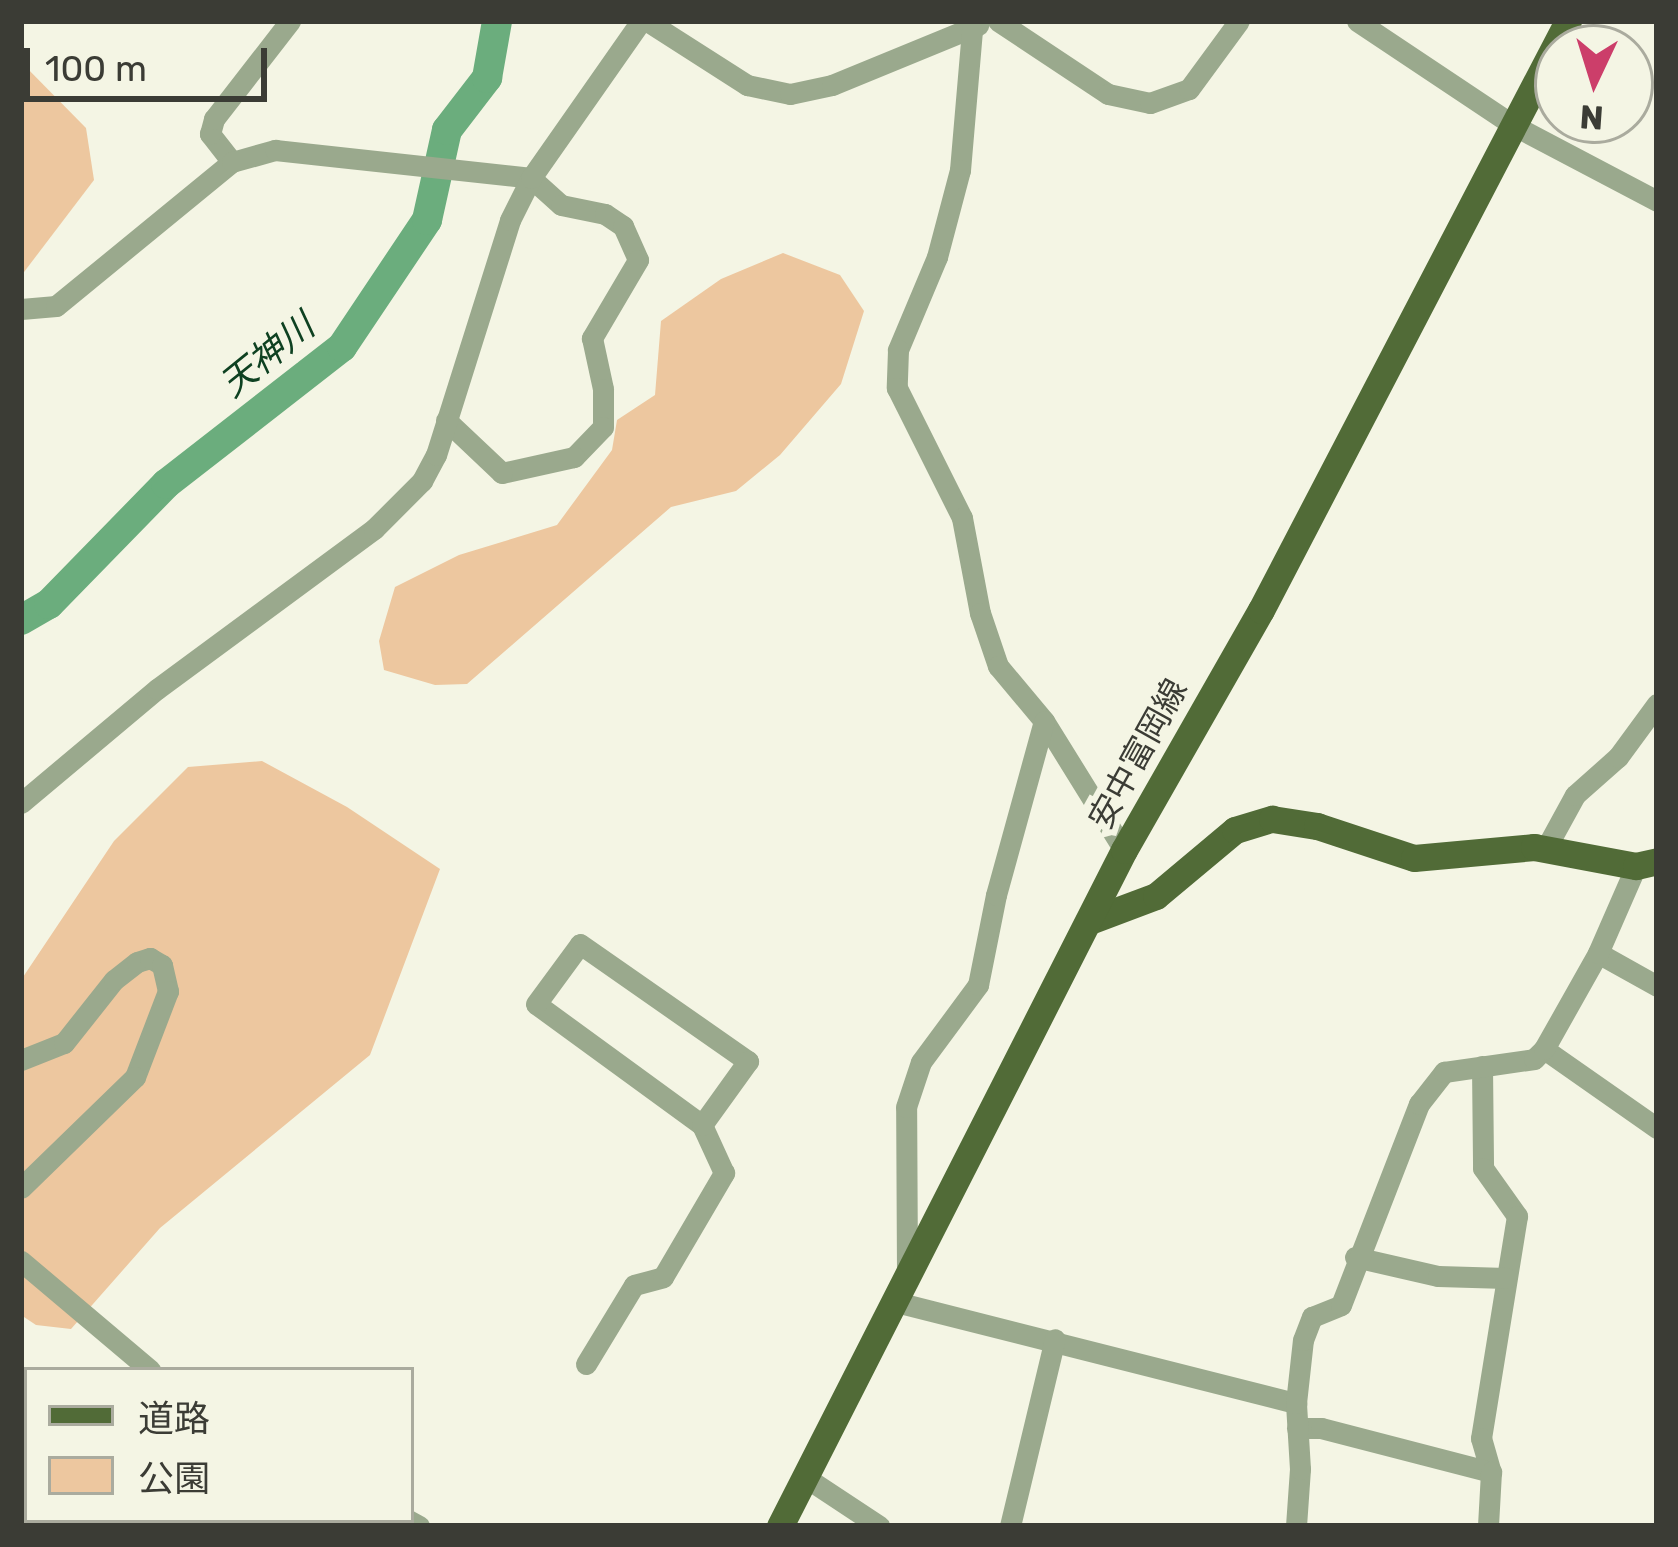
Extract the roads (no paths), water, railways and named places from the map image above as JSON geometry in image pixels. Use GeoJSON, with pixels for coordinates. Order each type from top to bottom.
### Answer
{"type":"FeatureCollection","features":[{"type":"Feature","properties":{"kind":"main road","name":"安中富岡線"},"geometry":{"type":"LineString","coordinates":[[780,1526],[1124,850],[1256,620],[1568,21]]}},
{"type":"Feature","properties":{"kind":"main road"},"geometry":{"type":"LineString","coordinates":[[1092,920],[1156,896],[1224,837],[1256,821],[1317,826],[1414,858],[1546,848],[1647,864]]}},
{"type":"Feature","properties":{"kind":"street"},"geometry":{"type":"LineString","coordinates":[[232,162],[210,134],[214,119],[290,21]]}},
{"type":"Feature","properties":{"kind":"street"},"geometry":{"type":"LineString","coordinates":[[21,803],[157,689],[404,502],[436,455],[500,250],[531,178],[644,21],[747,85],[790,94],[832,85],[931,40],[978,25],[960,170],[937,257],[898,350],[897,388],[962,518],[980,613],[998,666],[1044,721],[1124,850]]}},
{"type":"Feature","properties":{"kind":"street"},"geometry":{"type":"LineString","coordinates":[[998,21],[1108,94],[1150,103],[1189,89],[1239,21]]}},
{"type":"Feature","properties":{"kind":"street"},"geometry":{"type":"LineString","coordinates":[[1357,21],[1513,124],[1657,201]]}},
{"type":"Feature","properties":{"kind":"street"},"geometry":{"type":"LineString","coordinates":[[21,309],[56,306],[232,162],[275,150],[531,178],[561,205],[605,214],[623,226],[638,260],[592,338],[603,388],[603,427],[574,457],[502,473],[446,420]]}},
{"type":"Feature","properties":{"kind":"street"},"geometry":{"type":"LineString","coordinates":[[1546,848],[1575,795],[1618,757],[1657,704]]}},
{"type":"Feature","properties":{"kind":"street"},"geometry":{"type":"LineString","coordinates":[[1044,721],[996,895],[978,985],[921,1062],[906,1107],[902,1292],[1055,1339],[1296,1403]]}},
{"type":"Feature","properties":{"kind":"street"},"geometry":{"type":"LineString","coordinates":[[1296,1526],[1297,1366],[1312,1317],[1341,1305],[1355,1257],[1431,1085],[1444,1072],[1534,1059],[1544,1049],[1647,864]]}},
{"type":"Feature","properties":{"kind":"street"},"geometry":{"type":"LineString","coordinates":[[586,1364],[634,1285],[663,1277],[724,1173],[702,1126],[536,1004],[580,944],[748,1061],[702,1126]]}},
{"type":"Feature","properties":{"kind":"street"},"geometry":{"type":"LineString","coordinates":[[1598,953],[1657,986]]}},
{"type":"Feature","properties":{"kind":"street"},"geometry":{"type":"LineString","coordinates":[[21,1060],[64,1043],[114,980],[136,962],[151,958],[162,965],[168,991],[135,1077],[21,1188]]}},
{"type":"Feature","properties":{"kind":"street"},"geometry":{"type":"LineString","coordinates":[[1544,1049],[1657,1128]]}},
{"type":"Feature","properties":{"kind":"street"},"geometry":{"type":"LineString","coordinates":[[1482,1066],[1484,1168],[1517,1216],[1481,1438],[1490,1472],[1488,1526]]}},
{"type":"Feature","properties":{"kind":"street"},"geometry":{"type":"LineString","coordinates":[[1355,1257],[1438,1276],[1507,1278]]}},
{"type":"Feature","properties":{"kind":"street"},"geometry":{"type":"LineString","coordinates":[[21,1261],[146,1367]]}},
{"type":"Feature","properties":{"kind":"street"},"geometry":{"type":"LineString","coordinates":[[1010,1526],[1055,1339]]}},
{"type":"Feature","properties":{"kind":"street"},"geometry":{"type":"LineString","coordinates":[[1297,1428],[1321,1428],[1490,1472]]}},
{"type":"Feature","properties":{"kind":"street"},"geometry":{"type":"LineString","coordinates":[[806,1477],[879,1526]]}},
{"type":"Feature","properties":{"kind":"waterway","name":"天神川"},"geometry":{"type":"LineString","coordinates":[[21,620],[49,604],[166,484],[342,347],[427,220],[447,130],[487,78],[497,21]]}}]}
